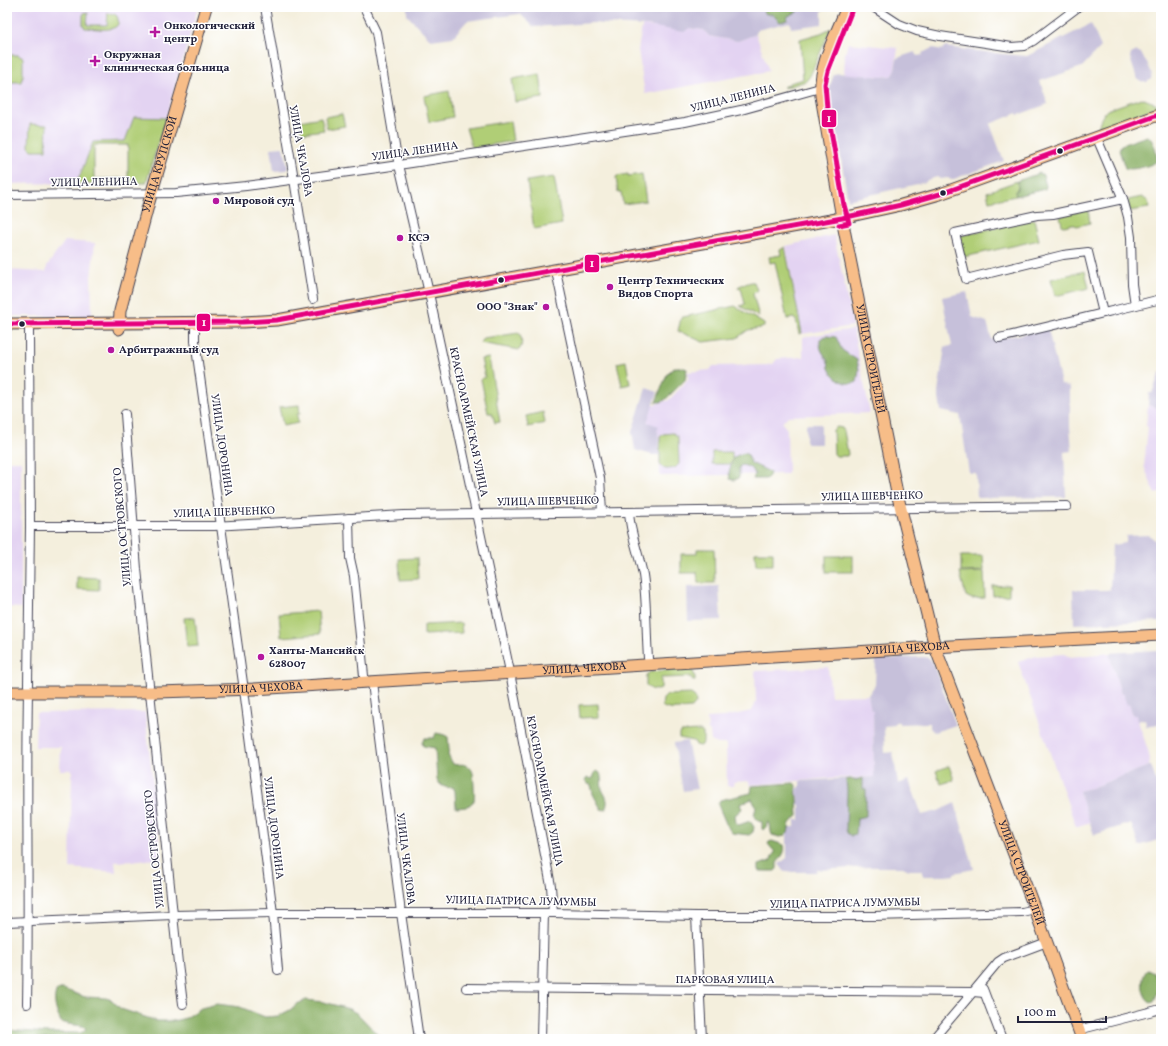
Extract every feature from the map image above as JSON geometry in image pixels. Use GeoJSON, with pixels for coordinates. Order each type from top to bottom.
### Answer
{"type":"FeatureCollection","features":[{"type":"Feature","properties":{"kind":"main road","name":"УЛИЦА КРУПСКОЙ"},"geometry":{"type":"LineString","coordinates":[[123,326],[155,193],[206,7]]}},
{"type":"Feature","properties":{"kind":"main road","name":"УЛИЦА КРУПСКОЙ"},"geometry":{"type":"LineString","coordinates":[[155,193],[212,7]]}},
{"type":"Feature","properties":{"kind":"main road","name":"УЛИЦА СТРОИТЕЛЕЙ"},"geometry":{"type":"LineString","coordinates":[[847,7],[824,63],[821,76],[845,221],[904,508],[937,644],[959,708],[1035,909],[1080,1034]]}},
{"type":"Feature","properties":{"kind":"main road","name":"УЛИЦА СТРОИТЕЛЕЙ"},"geometry":{"type":"LineString","coordinates":[[823,88],[828,71],[853,7]]}},
{"type":"Feature","properties":{"kind":"main road"},"geometry":{"type":"LineString","coordinates":[[7,330],[29,327],[257,327],[845,221],[903,212],[942,200],[1161,114]]}},
{"type":"Feature","properties":{"kind":"main road"},"geometry":{"type":"LineString","coordinates":[[1098,140],[1158,122]]}},
{"type":"Feature","properties":{"kind":"main road"},"geometry":{"type":"LineString","coordinates":[[7,324],[29,327]]}},
{"type":"Feature","properties":{"kind":"main road","name":"УЛИЦА ЧЕХОВА"},"geometry":{"type":"LineString","coordinates":[[1133,635],[1161,632]]}},
{"type":"Feature","properties":{"kind":"main road","name":"УЛИЦА ЧЕХОВА"},"geometry":{"type":"LineString","coordinates":[[7,692],[28,689],[244,687],[937,644],[1102,636],[1161,635]]}},
{"type":"Feature","properties":{"kind":"main road","name":"УЛИЦА ЧЕХОВА"},"geometry":{"type":"LineString","coordinates":[[7,685],[28,689]]}},
{"type":"Feature","properties":{"kind":"street","name":"УЛИЦА ЧКАЛОВА"},"geometry":{"type":"LineString","coordinates":[[265,7],[313,299]]}},
{"type":"Feature","properties":{"kind":"street","name":"КРАСНОАРМЕЙСКАЯ УЛИЦА"},"geometry":{"type":"LineString","coordinates":[[364,7],[376,32],[399,166],[430,296],[510,670],[551,886],[553,913]]}},
{"type":"Feature","properties":{"kind":"street"},"geometry":{"type":"LineString","coordinates":[[873,7],[899,24],[917,31],[1012,47],[1024,46],[1033,41],[1078,7]]}},
{"type":"Feature","properties":{"kind":"street","name":"УЛИЦА ЛЕНИНА"},"geometry":{"type":"LineString","coordinates":[[7,195],[155,193],[203,190],[294,180],[399,166],[708,118],[823,88]]}},
{"type":"Feature","properties":{"kind":"street"},"geometry":{"type":"LineString","coordinates":[[1098,140],[1127,212],[1130,229],[1135,306]]}},
{"type":"Feature","properties":{"kind":"street"},"geometry":{"type":"LineString","coordinates":[[1103,313],[1088,252],[1063,255],[966,279],[955,233],[1037,215],[1054,214],[1122,199]]}},
{"type":"Feature","properties":{"kind":"street"},"geometry":{"type":"LineString","coordinates":[[556,273],[600,478],[602,512]]}},
{"type":"Feature","properties":{"kind":"street"},"geometry":{"type":"LineString","coordinates":[[999,338],[1050,327],[1161,299]]}},
{"type":"Feature","properties":{"kind":"street","name":"УЛИЦА ДОРОНИНА"},"geometry":{"type":"LineString","coordinates":[[195,326],[195,341],[244,687],[273,913],[278,970]]}},
{"type":"Feature","properties":{"kind":"street"},"geometry":{"type":"LineString","coordinates":[[27,1004],[27,796],[30,526],[29,327]]}},
{"type":"Feature","properties":{"kind":"street","name":"УЛИЦА ОСТРОВСКОГО"},"geometry":{"type":"LineString","coordinates":[[125,414],[134,526],[183,1004]]}},
{"type":"Feature","properties":{"kind":"street","name":"УЛИЦА ШЕВЧЕНКО"},"geometry":{"type":"LineString","coordinates":[[30,526],[222,526],[349,518],[476,514],[1067,506]]}},
{"type":"Feature","properties":{"kind":"street"},"geometry":{"type":"LineString","coordinates":[[629,512],[630,528],[644,582],[648,662]]}},
{"type":"Feature","properties":{"kind":"street","name":"УЛИЦА ЧКАЛОВА"},"geometry":{"type":"LineString","coordinates":[[349,518],[350,558],[354,576],[419,1039]]}},
{"type":"Feature","properties":{"kind":"street","name":"УЛИЦА ПАТРИСА ЛУМУМБЫ"},"geometry":{"type":"LineString","coordinates":[[7,922],[173,915],[273,913],[553,913],[696,916],[896,915],[1022,912],[1035,909]]}},
{"type":"Feature","properties":{"kind":"street"},"geometry":{"type":"LineString","coordinates":[[540,1039],[544,913]]}},
{"type":"Feature","properties":{"kind":"street"},"geometry":{"type":"LineString","coordinates":[[696,916],[702,1039]]}},
{"type":"Feature","properties":{"kind":"street"},"geometry":{"type":"LineString","coordinates":[[933,1039],[1001,960],[1047,942]]}},
{"type":"Feature","properties":{"kind":"street"},"geometry":{"type":"LineString","coordinates":[[981,983],[1002,1039]]}},
{"type":"Feature","properties":{"kind":"street","name":"ПАРКОВАЯ УЛИЦА"},"geometry":{"type":"LineString","coordinates":[[466,988],[984,993]]}},
{"type":"Feature","properties":{"kind":"street"},"geometry":{"type":"LineString","coordinates":[[1080,1034],[1161,1009]]}},
{"type":"Feature","properties":{"kind":"shaded area","name":"Окружная клиническая больница"},"geometry":{"type":"Polygon","coordinates":[[[7,7],[198,7],[166,118],[134,117],[126,141],[93,142],[77,183],[7,184],[7,7]]]}},
{"type":"Feature","properties":{"kind":"shaded area"},"geometry":{"type":"Polygon","coordinates":[[[407,7],[827,7],[822,11],[822,24],[791,28],[790,22],[757,30],[756,34],[738,41],[709,36],[704,30],[689,28],[684,32],[649,26],[593,23],[534,27],[520,14],[467,21],[453,37],[431,40],[407,15],[407,7]]]}},
{"type":"Feature","properties":{"kind":"shaded area"},"geometry":{"type":"Polygon","coordinates":[[[1091,24],[1101,47],[1082,67],[1040,81],[1048,104],[1018,115],[1017,113],[990,124],[1004,161],[951,180],[948,178],[940,179],[937,177],[927,180],[926,182],[848,200],[829,88],[834,74],[839,73],[881,77],[891,76],[894,74],[897,58],[915,52],[917,56],[923,55],[922,53],[933,48],[942,50],[944,47],[1027,56],[1091,24]]]}},
{"type":"Feature","properties":{"kind":"shaded area"},"geometry":{"type":"Polygon","coordinates":[[[642,26],[704,30],[709,36],[738,41],[756,34],[769,71],[645,94],[638,50],[642,26]]]}},
{"type":"Feature","properties":{"kind":"shaded area"},"geometry":{"type":"Polygon","coordinates":[[[848,43],[898,48],[894,74],[891,76],[881,77],[844,74],[845,54],[848,43]]]}},
{"type":"Feature","properties":{"kind":"shaded area"},"geometry":{"type":"Polygon","coordinates":[[[1137,51],[1141,53],[1147,62],[1152,74],[1151,79],[1147,82],[1141,82],[1137,79],[1130,58],[1131,54],[1137,51]]]}},
{"type":"Feature","properties":{"kind":"shaded area"},"geometry":{"type":"Polygon","coordinates":[[[283,147],[288,168],[286,170],[274,171],[271,148],[283,147]]]}},
{"type":"Feature","properties":{"kind":"shaded area"},"geometry":{"type":"Polygon","coordinates":[[[834,235],[853,326],[802,334],[786,246],[834,235]]]}},
{"type":"Feature","properties":{"kind":"shaded area"},"geometry":{"type":"Polygon","coordinates":[[[65,241],[95,243],[91,277],[92,316],[7,316],[7,270],[46,272],[47,266],[65,241]]]}},
{"type":"Feature","properties":{"kind":"shaded area"},"geometry":{"type":"Polygon","coordinates":[[[967,292],[972,317],[987,322],[992,340],[1048,329],[1061,384],[1070,387],[1070,426],[1072,451],[1064,452],[1066,497],[977,498],[976,473],[969,473],[960,415],[941,411],[938,392],[945,347],[952,346],[942,297],[967,292]]]}},
{"type":"Feature","properties":{"kind":"shaded area"},"geometry":{"type":"Polygon","coordinates":[[[853,329],[870,413],[788,416],[782,423],[787,429],[788,474],[660,476],[658,432],[647,422],[652,405],[669,400],[688,380],[688,372],[710,370],[713,366],[768,365],[773,364],[777,359],[803,357],[803,337],[853,329]]]}},
{"type":"Feature","properties":{"kind":"shaded area"},"geometry":{"type":"Polygon","coordinates":[[[1160,372],[1161,409],[1148,405],[1149,393],[1152,393],[1160,372]]]}},
{"type":"Feature","properties":{"kind":"shaded area"},"geometry":{"type":"Polygon","coordinates":[[[646,388],[658,392],[647,422],[659,426],[657,431],[659,455],[652,455],[635,450],[632,432],[646,388]]]}},
{"type":"Feature","properties":{"kind":"shaded area"},"geometry":{"type":"Polygon","coordinates":[[[1148,405],[1161,409],[1161,492],[1155,494],[1144,466],[1148,427],[1146,426],[1148,405]]]}},
{"type":"Feature","properties":{"kind":"shaded area"},"geometry":{"type":"Polygon","coordinates":[[[806,424],[821,424],[821,444],[806,444],[806,424]]]}},
{"type":"Feature","properties":{"kind":"shaded area"},"geometry":{"type":"Polygon","coordinates":[[[7,461],[21,461],[21,608],[7,607],[7,461]]]}},
{"type":"Feature","properties":{"kind":"shaded area"},"geometry":{"type":"Polygon","coordinates":[[[1149,535],[1161,545],[1161,621],[1074,624],[1073,590],[1110,590],[1112,545],[1126,543],[1126,536],[1149,535]]]}},
{"type":"Feature","properties":{"kind":"shaded area"},"geometry":{"type":"Polygon","coordinates":[[[719,586],[721,620],[688,621],[687,587],[719,586]]]}},
{"type":"Feature","properties":{"kind":"shaded area"},"geometry":{"type":"Polygon","coordinates":[[[1157,650],[1158,654],[1161,654],[1161,724],[1146,727],[1145,719],[1137,721],[1136,715],[1133,715],[1129,704],[1127,705],[1123,694],[1121,694],[1109,653],[1157,650]]]}},
{"type":"Feature","properties":{"kind":"shaded area"},"geometry":{"type":"Polygon","coordinates":[[[1109,653],[1121,694],[1123,693],[1133,715],[1136,715],[1148,750],[1150,759],[1149,766],[1091,788],[1079,791],[1090,822],[1076,827],[1018,662],[1036,656],[1064,654],[1070,657],[1109,653]]]}},
{"type":"Feature","properties":{"kind":"shaded area"},"geometry":{"type":"Polygon","coordinates":[[[929,658],[932,661],[956,725],[934,732],[930,728],[930,723],[899,724],[899,722],[895,722],[895,725],[884,726],[885,753],[893,752],[898,784],[909,780],[922,815],[938,811],[955,803],[974,869],[947,876],[923,876],[923,870],[909,870],[903,867],[870,867],[817,870],[816,872],[785,872],[779,864],[787,858],[787,827],[795,827],[795,820],[800,820],[800,805],[798,804],[797,789],[800,787],[800,781],[874,777],[873,710],[871,710],[868,695],[875,685],[876,659],[929,658]]]}},
{"type":"Feature","properties":{"kind":"shaded area"},"geometry":{"type":"Polygon","coordinates":[[[828,667],[831,696],[868,695],[871,709],[873,710],[874,777],[830,778],[750,785],[749,781],[733,782],[734,786],[727,786],[726,744],[717,744],[711,741],[707,718],[724,717],[752,711],[756,702],[755,671],[828,667]]]}},
{"type":"Feature","properties":{"kind":"shaded area"},"geometry":{"type":"Polygon","coordinates":[[[145,712],[161,859],[115,862],[116,872],[70,868],[72,772],[70,770],[60,770],[61,747],[35,747],[36,713],[145,712]]]}},
{"type":"Feature","properties":{"kind":"shaded area"},"geometry":{"type":"Polygon","coordinates":[[[687,741],[697,789],[683,791],[674,743],[687,741]]]}},
{"type":"Feature","properties":{"kind":"shaded area"},"geometry":{"type":"Polygon","coordinates":[[[1151,766],[1161,795],[1161,839],[1139,846],[1131,823],[1094,835],[1079,791],[1091,788],[1151,766]]]}},
{"type":"Feature","properties":{"kind":"green space"},"geometry":{"type":"Polygon","coordinates":[[[763,7],[797,7],[797,12],[788,16],[787,20],[780,22],[772,14],[766,14],[762,9],[763,7]]]}},
{"type":"Feature","properties":{"kind":"green space"},"geometry":{"type":"Polygon","coordinates":[[[85,12],[88,13],[87,25],[107,25],[108,13],[117,16],[117,26],[108,29],[85,28],[83,25],[83,15],[85,12]]]}},
{"type":"Feature","properties":{"kind":"green space"},"geometry":{"type":"Polygon","coordinates":[[[831,28],[810,76],[806,81],[784,88],[784,86],[789,85],[789,83],[803,79],[800,39],[821,33],[831,28]]]}},
{"type":"Feature","properties":{"kind":"green space"},"geometry":{"type":"Polygon","coordinates":[[[7,55],[18,55],[23,58],[23,76],[21,82],[7,82],[7,55]]]}},
{"type":"Feature","properties":{"kind":"green space"},"geometry":{"type":"Polygon","coordinates":[[[540,74],[543,98],[515,102],[512,79],[540,74]]]}},
{"type":"Feature","properties":{"kind":"green space"},"geometry":{"type":"Polygon","coordinates":[[[449,91],[453,117],[429,122],[424,96],[449,91]]]}},
{"type":"Feature","properties":{"kind":"green space"},"geometry":{"type":"Polygon","coordinates":[[[1141,98],[1160,106],[1099,128],[1101,119],[1107,110],[1141,98]]]}},
{"type":"Feature","properties":{"kind":"green space"},"geometry":{"type":"Polygon","coordinates":[[[342,114],[345,126],[327,129],[325,117],[342,114]]]}},
{"type":"Feature","properties":{"kind":"green space"},"geometry":{"type":"Polygon","coordinates":[[[134,117],[166,118],[146,183],[77,183],[93,142],[125,141],[134,117]],[[94,145],[94,179],[128,178],[128,145],[94,145]]]}},
{"type":"Feature","properties":{"kind":"green space"},"geometry":{"type":"Polygon","coordinates":[[[321,117],[324,130],[302,133],[300,121],[321,117]]]}},
{"type":"Feature","properties":{"kind":"green space"},"geometry":{"type":"Polygon","coordinates":[[[510,121],[513,141],[472,148],[466,128],[510,121]]]}},
{"type":"Feature","properties":{"kind":"green space"},"geometry":{"type":"Polygon","coordinates":[[[30,124],[47,125],[46,150],[32,150],[29,147],[30,124]]]}},
{"type":"Feature","properties":{"kind":"green space"},"geometry":{"type":"Polygon","coordinates":[[[1147,136],[1152,140],[1156,150],[1157,161],[1151,165],[1141,168],[1125,168],[1119,150],[1121,145],[1147,136]]]}},
{"type":"Feature","properties":{"kind":"green space"},"geometry":{"type":"Polygon","coordinates":[[[1040,173],[1043,175],[1046,186],[1045,189],[1016,196],[1015,192],[1018,187],[1017,181],[1040,173]]]}},
{"type":"Feature","properties":{"kind":"green space"},"geometry":{"type":"Polygon","coordinates":[[[628,174],[628,176],[642,174],[646,201],[623,204],[621,192],[618,192],[616,177],[628,174]]]}},
{"type":"Feature","properties":{"kind":"green space"},"geometry":{"type":"Polygon","coordinates":[[[554,177],[562,224],[534,229],[527,181],[554,177]]]}},
{"type":"Feature","properties":{"kind":"green space"},"geometry":{"type":"Polygon","coordinates":[[[1017,181],[1018,187],[1015,192],[1016,196],[989,201],[987,192],[1017,181]]]}},
{"type":"Feature","properties":{"kind":"green space"},"geometry":{"type":"Polygon","coordinates":[[[1142,197],[1148,201],[1149,208],[1130,211],[1128,200],[1142,197]]]}},
{"type":"Feature","properties":{"kind":"green space"},"geometry":{"type":"Polygon","coordinates":[[[1088,209],[1090,223],[1077,226],[1072,224],[1062,225],[1060,216],[1088,209]]]}},
{"type":"Feature","properties":{"kind":"green space"},"geometry":{"type":"Polygon","coordinates":[[[1034,219],[1039,240],[964,257],[959,236],[1034,219]]]}},
{"type":"Feature","properties":{"kind":"green space"},"geometry":{"type":"Polygon","coordinates":[[[785,247],[802,333],[799,334],[796,320],[793,318],[787,319],[775,262],[770,263],[769,257],[781,255],[780,250],[785,247]]]}},
{"type":"Feature","properties":{"kind":"green space"},"geometry":{"type":"Polygon","coordinates":[[[1085,271],[1089,288],[1055,296],[1051,279],[1085,271]]]}},
{"type":"Feature","properties":{"kind":"green space"},"geometry":{"type":"Polygon","coordinates":[[[754,282],[757,290],[753,294],[759,317],[740,306],[745,304],[741,288],[738,288],[739,286],[754,282]]]}},
{"type":"Feature","properties":{"kind":"green space"},"geometry":{"type":"Polygon","coordinates":[[[735,306],[764,324],[764,327],[748,330],[737,338],[703,342],[678,331],[681,318],[683,317],[735,306]]]}},
{"type":"Feature","properties":{"kind":"green space"},"geometry":{"type":"Polygon","coordinates":[[[519,333],[522,342],[519,350],[480,343],[483,338],[519,333]]]}},
{"type":"Feature","properties":{"kind":"green space"},"geometry":{"type":"Polygon","coordinates":[[[826,336],[836,337],[842,350],[857,360],[859,370],[857,382],[845,383],[837,379],[831,372],[828,362],[820,347],[820,339],[826,336]]]}},
{"type":"Feature","properties":{"kind":"green space"},"geometry":{"type":"Polygon","coordinates":[[[489,358],[500,422],[495,423],[492,413],[488,413],[481,379],[485,377],[481,359],[489,358]]]}},
{"type":"Feature","properties":{"kind":"green space"},"geometry":{"type":"Polygon","coordinates":[[[626,361],[630,384],[622,386],[617,363],[626,361]]]}},
{"type":"Feature","properties":{"kind":"green space"},"geometry":{"type":"Polygon","coordinates":[[[676,367],[687,369],[685,380],[665,400],[656,402],[667,374],[676,367]]]}},
{"type":"Feature","properties":{"kind":"green space"},"geometry":{"type":"Polygon","coordinates":[[[299,405],[300,414],[297,414],[298,423],[283,426],[279,407],[299,405]]]}},
{"type":"Feature","properties":{"kind":"green space"},"geometry":{"type":"Polygon","coordinates":[[[543,412],[545,423],[528,427],[526,416],[543,412]]]}},
{"type":"Feature","properties":{"kind":"green space"},"geometry":{"type":"Polygon","coordinates":[[[837,427],[842,428],[844,431],[848,454],[847,456],[836,456],[834,454],[833,430],[837,427]]]}},
{"type":"Feature","properties":{"kind":"green space"},"geometry":{"type":"Polygon","coordinates":[[[673,433],[678,438],[679,464],[675,468],[664,469],[660,464],[660,437],[663,434],[673,433]]]}},
{"type":"Feature","properties":{"kind":"green space"},"geometry":{"type":"Polygon","coordinates":[[[712,452],[732,452],[732,464],[712,464],[712,452]]]}},
{"type":"Feature","properties":{"kind":"green space"},"geometry":{"type":"Polygon","coordinates":[[[744,453],[748,455],[751,463],[770,472],[766,479],[753,479],[755,474],[753,470],[741,465],[739,468],[739,478],[734,480],[730,479],[729,473],[733,458],[744,453]]]}},
{"type":"Feature","properties":{"kind":"green space"},"geometry":{"type":"Polygon","coordinates":[[[697,549],[714,549],[715,583],[698,583],[697,572],[681,573],[681,554],[697,554],[697,549]]]}},
{"type":"Feature","properties":{"kind":"green space"},"geometry":{"type":"Polygon","coordinates":[[[755,552],[773,552],[773,565],[756,565],[755,552]]]}},
{"type":"Feature","properties":{"kind":"green space"},"geometry":{"type":"Polygon","coordinates":[[[826,556],[853,556],[853,572],[826,572],[826,556]]]}},
{"type":"Feature","properties":{"kind":"green space"},"geometry":{"type":"Polygon","coordinates":[[[961,556],[983,556],[984,571],[961,572],[961,556]]]}},
{"type":"Feature","properties":{"kind":"green space"},"geometry":{"type":"Polygon","coordinates":[[[417,558],[418,579],[400,580],[399,559],[417,558]]]}},
{"type":"Feature","properties":{"kind":"green space"},"geometry":{"type":"Polygon","coordinates":[[[984,572],[985,598],[972,599],[966,596],[960,573],[984,572]]]}},
{"type":"Feature","properties":{"kind":"green space"},"geometry":{"type":"Polygon","coordinates":[[[77,577],[99,578],[99,590],[77,589],[77,577]]]}},
{"type":"Feature","properties":{"kind":"green space"},"geometry":{"type":"Polygon","coordinates":[[[1009,585],[1009,595],[993,596],[992,586],[1009,585]]]}},
{"type":"Feature","properties":{"kind":"green space"},"geometry":{"type":"Polygon","coordinates":[[[318,611],[320,634],[281,637],[279,614],[318,611]]]}},
{"type":"Feature","properties":{"kind":"green space"},"geometry":{"type":"Polygon","coordinates":[[[195,617],[198,646],[187,647],[184,618],[195,617]]]}},
{"type":"Feature","properties":{"kind":"green space"},"geometry":{"type":"Polygon","coordinates":[[[461,623],[462,633],[424,635],[424,625],[461,623]]]}},
{"type":"Feature","properties":{"kind":"green space"},"geometry":{"type":"Polygon","coordinates":[[[683,669],[693,671],[695,681],[693,681],[691,677],[661,678],[661,689],[657,690],[653,690],[646,685],[646,675],[650,672],[683,669]]]}},
{"type":"Feature","properties":{"kind":"green space"},"geometry":{"type":"Polygon","coordinates":[[[691,694],[695,697],[696,703],[692,708],[668,709],[662,706],[663,699],[667,695],[691,694]]]}},
{"type":"Feature","properties":{"kind":"green space"},"geometry":{"type":"Polygon","coordinates":[[[598,704],[599,717],[580,718],[579,705],[598,704]]]}},
{"type":"Feature","properties":{"kind":"green space"},"geometry":{"type":"Polygon","coordinates":[[[700,731],[703,733],[703,742],[702,745],[699,746],[696,745],[694,741],[679,738],[679,734],[681,732],[700,731]]]}},
{"type":"Feature","properties":{"kind":"green space"},"geometry":{"type":"Polygon","coordinates":[[[436,733],[448,737],[448,755],[453,764],[466,765],[472,771],[474,801],[467,807],[456,808],[455,791],[453,787],[448,788],[440,784],[437,780],[435,748],[423,746],[422,742],[425,738],[434,738],[436,733]]]}},
{"type":"Feature","properties":{"kind":"green space"},"geometry":{"type":"Polygon","coordinates":[[[949,766],[954,780],[941,784],[936,771],[949,766]]]}},
{"type":"Feature","properties":{"kind":"green space"},"geometry":{"type":"Polygon","coordinates":[[[597,771],[601,775],[602,789],[606,796],[607,803],[605,810],[601,809],[593,794],[591,785],[585,780],[587,777],[591,779],[593,778],[595,772],[597,771]]]}},
{"type":"Feature","properties":{"kind":"green space"},"geometry":{"type":"Polygon","coordinates":[[[863,778],[863,789],[866,789],[866,816],[857,818],[856,833],[855,835],[851,836],[847,833],[846,829],[846,780],[863,778]]]}},
{"type":"Feature","properties":{"kind":"green space"},"geometry":{"type":"Polygon","coordinates":[[[794,783],[796,785],[798,816],[790,823],[788,833],[785,836],[780,837],[772,835],[769,822],[764,830],[762,829],[762,822],[758,821],[754,815],[756,807],[752,799],[740,804],[742,809],[735,815],[736,823],[739,825],[750,821],[754,827],[753,832],[749,835],[732,833],[727,826],[719,807],[718,804],[720,800],[751,793],[752,786],[794,783]]]}},
{"type":"Feature","properties":{"kind":"green space"},"geometry":{"type":"Polygon","coordinates":[[[772,841],[784,845],[784,853],[777,863],[777,869],[775,871],[760,871],[759,865],[770,861],[775,852],[768,844],[772,841]]]}},
{"type":"Feature","properties":{"kind":"green space"},"geometry":{"type":"Polygon","coordinates":[[[1147,970],[1154,973],[1158,984],[1156,997],[1154,1001],[1151,1002],[1143,992],[1143,978],[1147,970]]]}},
{"type":"Feature","properties":{"kind":"green space"},"geometry":{"type":"Polygon","coordinates":[[[63,989],[85,997],[106,998],[112,1000],[121,1009],[157,1021],[173,1021],[186,1018],[201,1008],[217,1004],[240,1007],[265,1017],[278,1016],[306,1000],[324,1002],[349,1009],[358,1014],[376,1033],[386,1039],[7,1039],[7,1030],[48,1033],[81,1033],[86,1029],[83,1026],[61,1022],[56,1010],[55,998],[57,990],[63,989]]]}},
{"type":"Feature","properties":{"kind":"transit line","name":"1"},"geometry":{"type":"LineString","coordinates":[[839,225],[849,223],[844,205],[827,108],[825,84],[828,71],[853,7]]}},
{"type":"Feature","properties":{"kind":"transit line","name":"1"},"geometry":{"type":"LineString","coordinates":[[7,324],[243,322],[277,320],[842,218],[901,205],[940,194],[1161,114]]}},
{"type":"Feature","properties":{"kind":"place","name":"Онкологический центр"},"geometry":{"type":"Point","coordinates":[155,32]}},
{"type":"Feature","properties":{"kind":"place","name":"Окружная клиническая больница"},"geometry":{"type":"Point","coordinates":[95,61]}},
{"type":"Feature","properties":{"kind":"place","name":"Мировой суд"},"geometry":{"type":"Point","coordinates":[216,201]}},
{"type":"Feature","properties":{"kind":"place","name":"КСЭ"},"geometry":{"type":"Point","coordinates":[400,238]}},
{"type":"Feature","properties":{"kind":"place","name":"Центр Технических Видов Спорта"},"geometry":{"type":"Point","coordinates":[610,287]}},
{"type":"Feature","properties":{"kind":"place","name":"ООО \"Знак\""},"geometry":{"type":"Point","coordinates":[546,307]}},
{"type":"Feature","properties":{"kind":"place","name":"Арбитражный суд"},"geometry":{"type":"Point","coordinates":[111,350]}},
{"type":"Feature","properties":{"kind":"place","name":"Ханты-Мансийск 628007"},"geometry":{"type":"Point","coordinates":[261,657]}}]}
